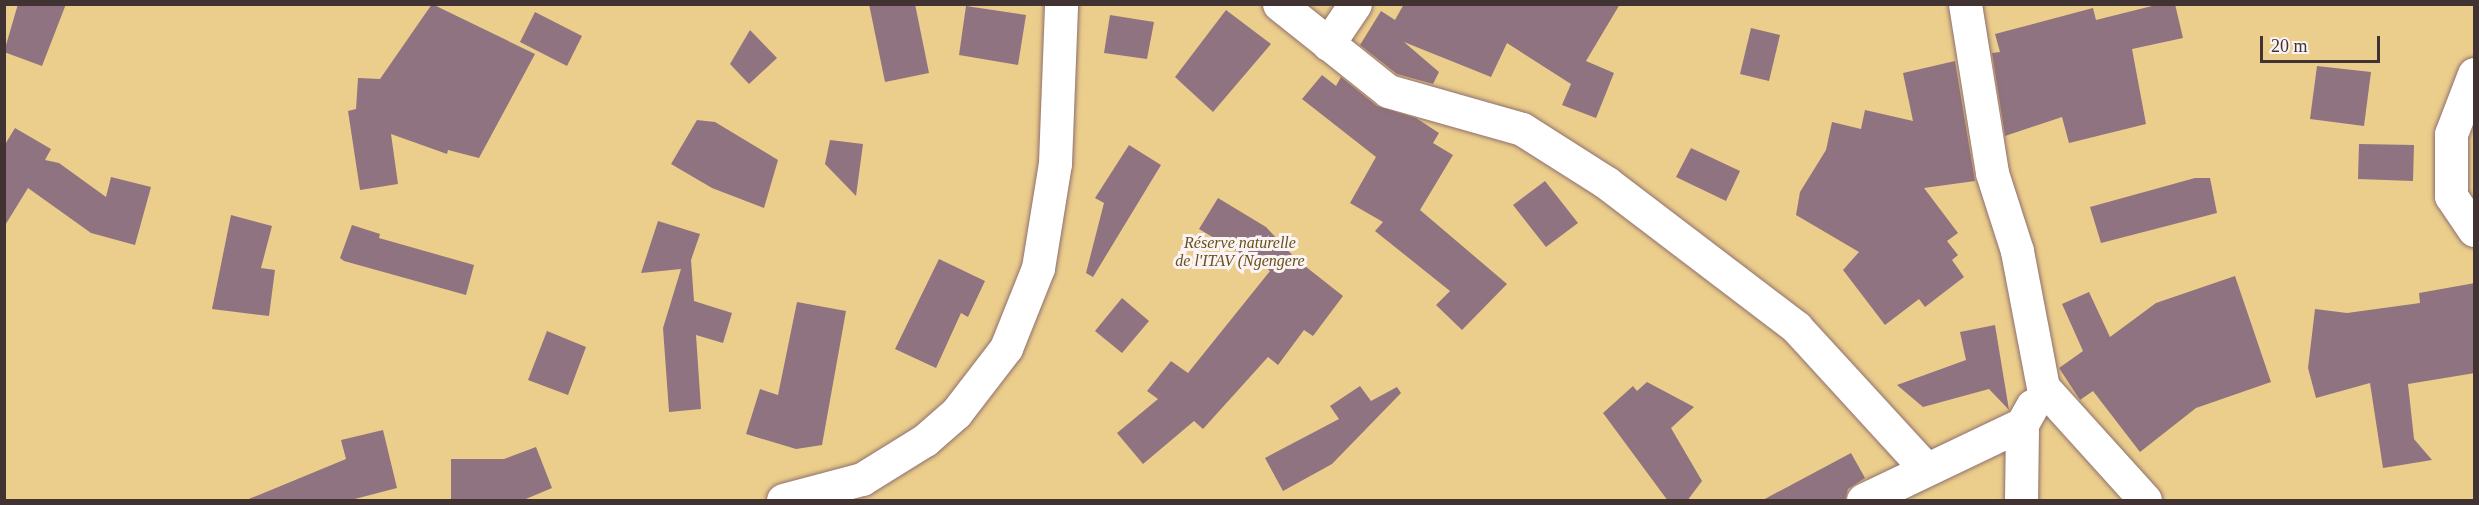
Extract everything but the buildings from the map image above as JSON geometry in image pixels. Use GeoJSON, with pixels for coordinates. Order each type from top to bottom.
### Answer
{"type":"FeatureCollection","features":[{"type":"Feature","properties":{"kind":"street"},"geometry":{"type":"LineString","coordinates":[[783,501],[862,479],[926,440],[956,413],[1006,348],[1038,268],[1055,163],[1061,4]]}},
{"type":"Feature","properties":{"kind":"street"},"geometry":{"type":"LineString","coordinates":[[1279,4],[1388,91],[1522,129],[1607,183],[1796,327],[1925,468]]}},
{"type":"Feature","properties":{"kind":"street"},"geometry":{"type":"LineString","coordinates":[[1328,44],[1355,4]]}},
{"type":"Feature","properties":{"kind":"street"},"geometry":{"type":"LineString","coordinates":[[1965,4],[1992,173],[2017,251],[2043,387],[2145,501]]}},
{"type":"Feature","properties":{"kind":"street"},"geometry":{"type":"LineString","coordinates":[[2475,74],[2451,134],[2451,196],[2475,230]]}},
{"type":"Feature","properties":{"kind":"street"},"geometry":{"type":"LineString","coordinates":[[2021,501],[2022,424],[2043,387]]}},
{"type":"Feature","properties":{"kind":"street"},"geometry":{"type":"LineString","coordinates":[[1863,501],[1925,468],[2022,424]]}},
{"type":"Feature","properties":{"kind":"green space","name":"Réserve naturelle de l'ITAV (Ngengere"},"geometry":{"type":"Polygon","coordinates":[[[5,5],[2474,5],[2474,500],[5,500],[5,5]]]}}]}
